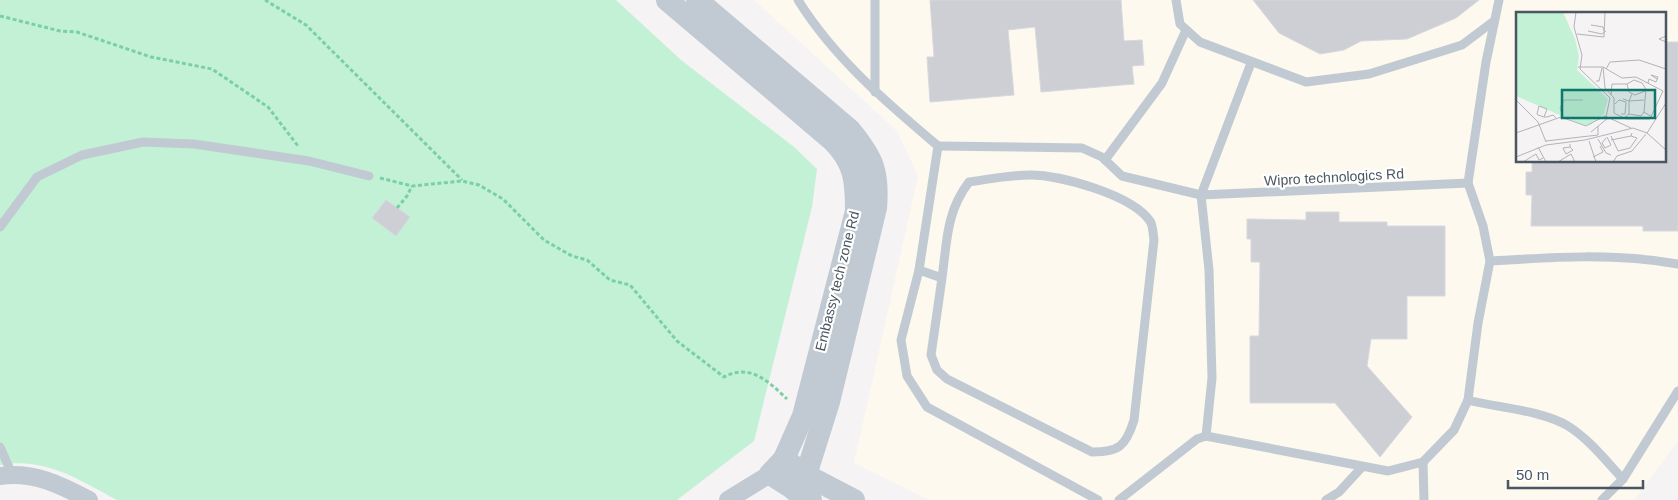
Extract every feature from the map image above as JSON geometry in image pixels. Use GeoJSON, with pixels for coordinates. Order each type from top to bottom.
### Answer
{"type":"FeatureCollection","features":[{"type":"Feature","properties":{"kind":"street","name":"Embassy tech zone Rd"},"geometry":{"type":"LineString","coordinates":[[667,0],[832,140],[842,150],[856,182],[856,211],[803,416],[777,467]]}},
{"type":"Feature","properties":{"kind":"street"},"geometry":{"type":"LineString","coordinates":[[698,0],[850,130],[868,152],[875,167],[878,185],[876,208],[829,402],[803,488]]}},
{"type":"Feature","properties":{"kind":"street"},"geometry":{"type":"LineString","coordinates":[[728,500],[777,467],[803,488],[854,500]]}},
{"type":"Feature","properties":{"kind":"street"},"geometry":{"type":"LineString","coordinates":[[6,475],[50,480],[89,500]]}},
{"type":"Feature","properties":{"kind":"lane"},"geometry":{"type":"LineString","coordinates":[[798,0],[810,19],[875,92],[938,146],[919,270],[901,340],[907,376],[927,407],[1098,500]]}},
{"type":"Feature","properties":{"kind":"lane"},"geometry":{"type":"LineString","coordinates":[[875,0],[875,92]]}},
{"type":"Feature","properties":{"kind":"lane"},"geometry":{"type":"LineString","coordinates":[[1176,0],[1180,24],[1200,42],[1306,82],[1369,74],[1462,45],[1494,21]]}},
{"type":"Feature","properties":{"kind":"lane"},"geometry":{"type":"LineString","coordinates":[[1118,500],[1197,439],[1206,436],[1388,471],[1423,462],[1454,430],[1468,400],[1478,323],[1490,261],[1483,226],[1468,184],[1499,0]]}},
{"type":"Feature","properties":{"kind":"lane"},"geometry":{"type":"LineString","coordinates":[[1105,160],[1162,83],[1186,30]]}},
{"type":"Feature","properties":{"kind":"lane"},"geometry":{"type":"LineString","coordinates":[[1206,436],[1212,378],[1209,270],[1201,196],[1252,63]]}},
{"type":"Feature","properties":{"kind":"lane"},"geometry":{"type":"LineString","coordinates":[[0,227],[37,177],[82,155],[143,142],[194,144],[308,161],[369,176]]}},
{"type":"Feature","properties":{"kind":"lane","name":"Wipro technologics Rd"},"geometry":{"type":"LineString","coordinates":[[938,146],[1082,148],[1105,160],[1122,176],[1201,196],[1468,184]]}},
{"type":"Feature","properties":{"kind":"lane"},"geometry":{"type":"LineString","coordinates":[[1033,175],[1074,181],[1106,193],[1136,209],[1151,222],[1154,240],[1134,420],[1129,436],[1118,448],[1108,452],[1092,452],[947,379],[938,370],[932,355],[942,278],[948,229],[957,199],[969,182],[1033,175]]}},
{"type":"Feature","properties":{"kind":"lane"},"geometry":{"type":"LineString","coordinates":[[1490,261],[1559,257],[1644,258],[1678,264]]}},
{"type":"Feature","properties":{"kind":"lane"},"geometry":{"type":"LineString","coordinates":[[919,270],[942,278]]}},
{"type":"Feature","properties":{"kind":"lane"},"geometry":{"type":"LineString","coordinates":[[1602,500],[1623,479],[1678,390]]}},
{"type":"Feature","properties":{"kind":"lane"},"geometry":{"type":"LineString","coordinates":[[1468,400],[1532,414],[1567,426],[1594,448],[1623,479]]}},
{"type":"Feature","properties":{"kind":"lane"},"geometry":{"type":"LineString","coordinates":[[0,447],[6,475]]}},
{"type":"Feature","properties":{"kind":"lane"},"geometry":{"type":"LineString","coordinates":[[1423,462],[1424,500]]}},
{"type":"Feature","properties":{"kind":"lane"},"geometry":{"type":"LineString","coordinates":[[1326,500],[1339,492],[1362,467]]}},
{"type":"Feature","properties":{"kind":"path"},"geometry":{"type":"LineString","coordinates":[[265,0],[306,25],[462,181]]}},
{"type":"Feature","properties":{"kind":"path"},"geometry":{"type":"LineString","coordinates":[[0,16],[60,31],[77,32],[151,57],[212,69],[268,106],[308,161]]}},
{"type":"Feature","properties":{"kind":"path"},"geometry":{"type":"LineString","coordinates":[[369,176],[412,186],[462,181],[479,185],[503,199],[544,240],[572,256],[587,260],[610,280],[630,285],[676,341],[715,372],[724,377],[736,371],[750,371],[777,390],[803,416]]}},
{"type":"Feature","properties":{"kind":"path"},"geometry":{"type":"LineString","coordinates":[[397,208],[407,196],[412,186]]}},
{"type":"Feature","properties":{"kind":"shaded area"},"geometry":{"type":"Polygon","coordinates":[[[754,0],[1678,0],[1678,441],[1634,500],[929,500],[854,463],[918,176],[897,131],[754,0]]]}},
{"type":"Feature","properties":{"kind":"green space"},"geometry":{"type":"Polygon","coordinates":[[[0,0],[616,0],[681,60],[794,147],[817,169],[812,207],[754,441],[677,500],[117,500],[75,478],[47,467],[16,463],[0,465],[0,0]]]}},
{"type":"Feature","properties":{"kind":"building"},"geometry":{"type":"Polygon","coordinates":[[[930,0],[1121,0],[1124,41],[1142,40],[1144,65],[1132,66],[1134,84],[1041,92],[1035,27],[1008,30],[1014,95],[930,102],[927,57],[934,57],[930,0]]]}},
{"type":"Feature","properties":{"kind":"building"},"geometry":{"type":"Polygon","coordinates":[[[1253,0],[1479,0],[1456,18],[1407,39],[1361,41],[1344,50],[1320,54],[1279,33],[1253,0]]]}},
{"type":"Feature","properties":{"kind":"building"},"geometry":{"type":"Polygon","coordinates":[[[1666,42],[1678,42],[1678,231],[1643,231],[1643,226],[1531,226],[1532,195],[1526,195],[1526,172],[1532,172],[1532,162],[1666,162],[1666,42]]]}},
{"type":"Feature","properties":{"kind":"building"},"geometry":{"type":"Polygon","coordinates":[[[386,200],[410,217],[396,236],[372,218],[386,200]]]}},
{"type":"Feature","properties":{"kind":"building"},"geometry":{"type":"Polygon","coordinates":[[[1306,212],[1339,212],[1339,222],[1387,222],[1387,226],[1445,226],[1445,296],[1407,296],[1407,339],[1371,339],[1367,366],[1412,417],[1380,457],[1335,403],[1250,403],[1250,336],[1259,336],[1260,262],[1251,262],[1251,239],[1247,239],[1247,219],[1306,220],[1306,212]]]}}]}
